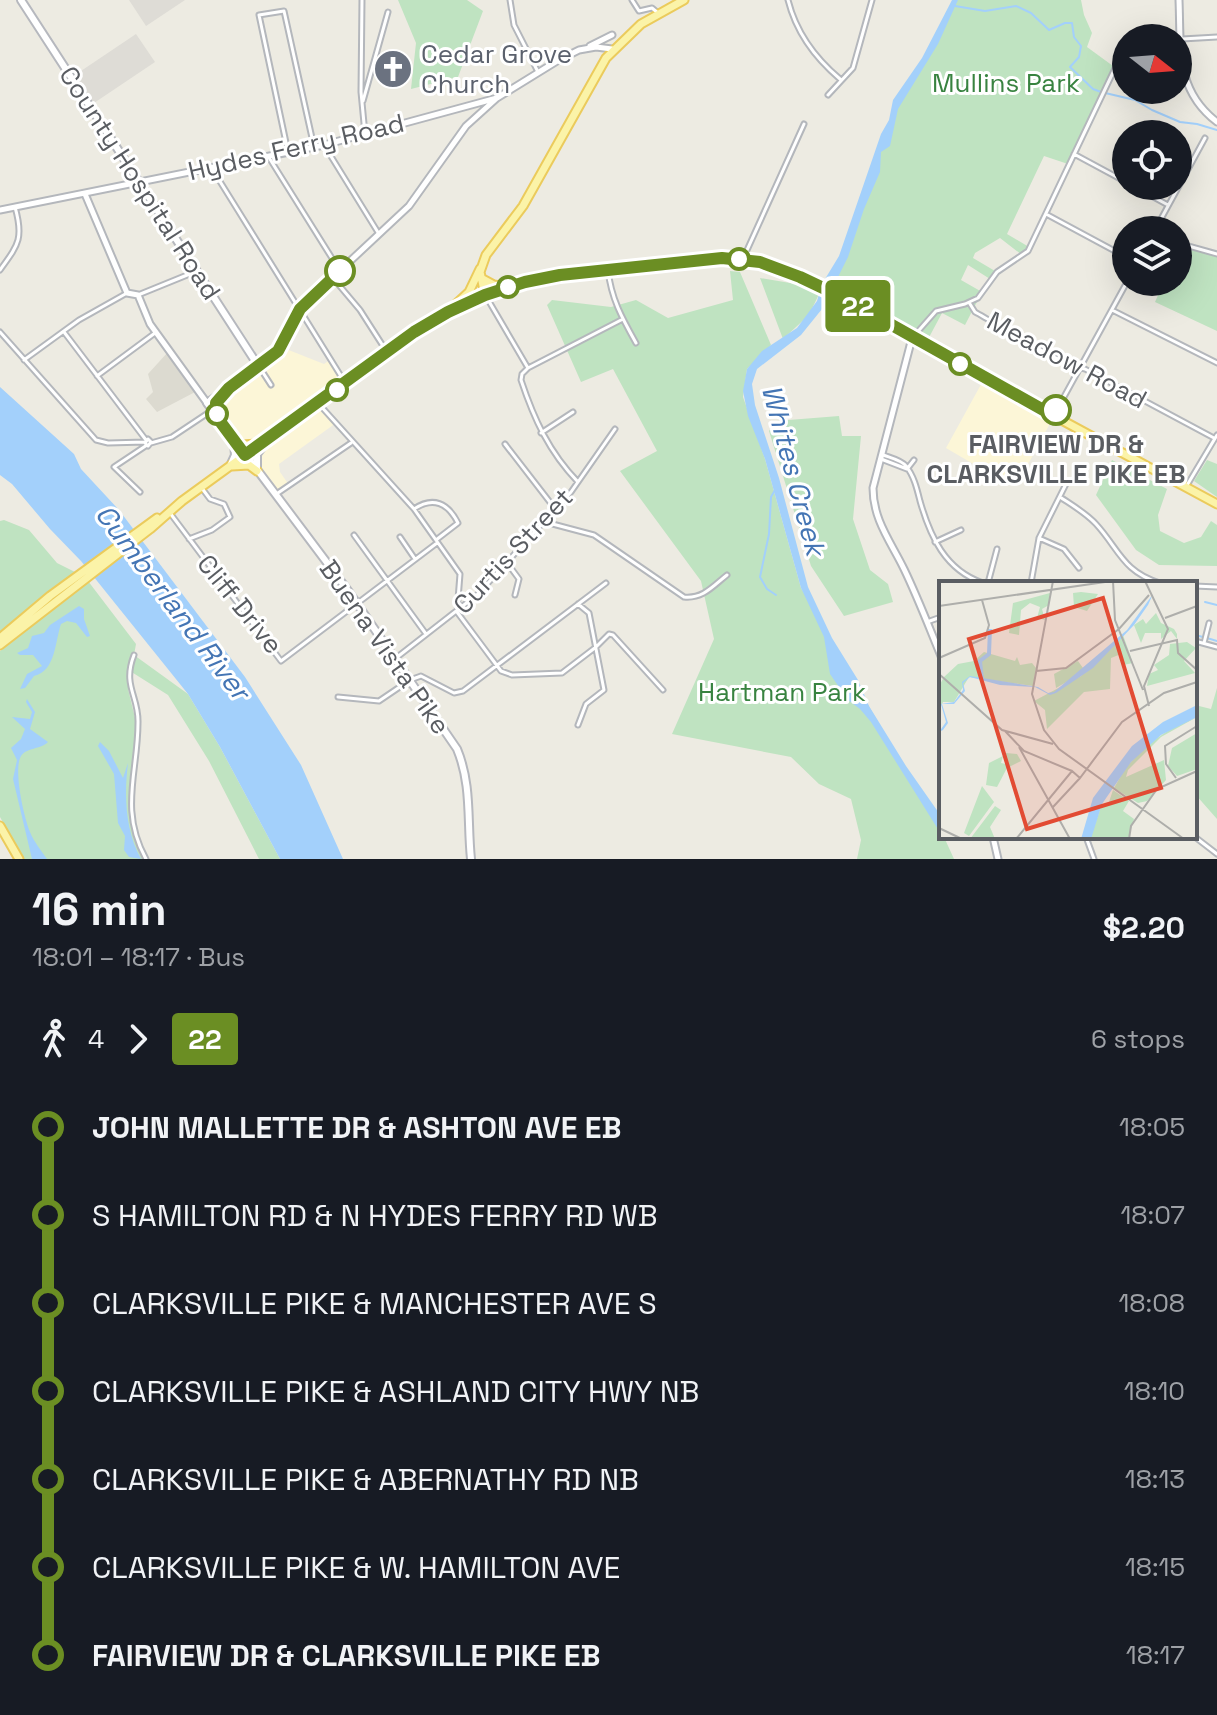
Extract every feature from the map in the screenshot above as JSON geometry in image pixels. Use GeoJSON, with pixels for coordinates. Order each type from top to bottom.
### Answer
{"type":"FeatureCollection","features":[{"type":"Feature","properties":{"kind":"main road","name":"County Hospital Road"},"geometry":{"type":"LineString","coordinates":[[21,0],[259,367]]}},
{"type":"Feature","properties":{"kind":"main road"},"geometry":{"type":"LineString","coordinates":[[0,638],[168,511],[441,316],[469,292],[486,255],[523,206],[612,49],[658,13],[684,0]]}},
{"type":"Feature","properties":{"kind":"main road"},"geometry":{"type":"LineString","coordinates":[[441,316],[485,295],[546,277],[705,259],[743,259],[772,265],[842,297],[1217,504]]}},
{"type":"Feature","properties":{"kind":"main road"},"geometry":{"type":"LineString","coordinates":[[481,267],[485,295]]}},
{"type":"Feature","properties":{"kind":"main road"},"geometry":{"type":"LineString","coordinates":[[481,278],[494,285],[508,287]]}},
{"type":"Feature","properties":{"kind":"main road"},"geometry":{"type":"LineString","coordinates":[[250,374],[254,358]]}},
{"type":"Feature","properties":{"kind":"main road"},"geometry":{"type":"LineString","coordinates":[[207,403],[259,367]]}},
{"type":"Feature","properties":{"kind":"main road"},"geometry":{"type":"LineString","coordinates":[[219,420],[216,404],[228,389]]}},
{"type":"Feature","properties":{"kind":"main road","name":"Buena Vista Pike"},"geometry":{"type":"LineString","coordinates":[[207,403],[396,658],[457,749],[469,797],[471,859]]}},
{"type":"Feature","properties":{"kind":"main road"},"geometry":{"type":"LineString","coordinates":[[231,436],[238,443],[248,446],[267,439]]}},
{"type":"Feature","properties":{"kind":"main road"},"geometry":{"type":"LineString","coordinates":[[230,467],[236,450],[231,436]]}},
{"type":"Feature","properties":{"kind":"main road"},"geometry":{"type":"LineString","coordinates":[[257,471],[257,454],[267,439]]}},
{"type":"Feature","properties":{"kind":"main road"},"geometry":{"type":"LineString","coordinates":[[230,467],[249,465],[257,471]]}},
{"type":"Feature","properties":{"kind":"main road"},"geometry":{"type":"LineString","coordinates":[[0,645],[74,582]]}},
{"type":"Feature","properties":{"kind":"main road"},"geometry":{"type":"LineString","coordinates":[[0,826],[16,859]]}},
{"type":"Feature","properties":{"kind":"main road"},"geometry":{"type":"LineString","coordinates":[[0,833],[16,859]]}},
{"type":"Feature","properties":{"kind":"street"},"geometry":{"type":"LineString","coordinates":[[362,0],[365,134]]}},
{"type":"Feature","properties":{"kind":"street"},"geometry":{"type":"LineString","coordinates":[[510,0],[514,25],[538,72]]}},
{"type":"Feature","properties":{"kind":"street"},"geometry":{"type":"LineString","coordinates":[[632,0],[639,11],[652,8],[658,13]]}},
{"type":"Feature","properties":{"kind":"street"},"geometry":{"type":"LineString","coordinates":[[788,0],[793,16],[815,55],[841,79]]}},
{"type":"Feature","properties":{"kind":"street"},"geometry":{"type":"LineString","coordinates":[[828,95],[853,68],[872,0]]}},
{"type":"Feature","properties":{"kind":"street"},"geometry":{"type":"LineString","coordinates":[[1179,0],[1180,24]]}},
{"type":"Feature","properties":{"kind":"street"},"geometry":{"type":"LineString","coordinates":[[288,152],[259,15],[284,11],[314,147]]}},
{"type":"Feature","properties":{"kind":"street"},"geometry":{"type":"LineString","coordinates":[[362,107],[388,12]]}},
{"type":"Feature","properties":{"kind":"street"},"geometry":{"type":"LineString","coordinates":[[271,385],[259,367],[281,347],[300,309],[409,206],[466,126],[496,99],[538,72],[612,35]]}},
{"type":"Feature","properties":{"kind":"street"},"geometry":{"type":"LineString","coordinates":[[1192,38],[1217,37]]}},
{"type":"Feature","properties":{"kind":"street"},"geometry":{"type":"LineString","coordinates":[[586,49],[612,49]]}},
{"type":"Feature","properties":{"kind":"street"},"geometry":{"type":"LineString","coordinates":[[939,651],[904,568],[877,519],[873,488],[912,338],[936,311],[965,304],[985,290],[997,272],[1028,251],[1112,77]]}},
{"type":"Feature","properties":{"kind":"street"},"geometry":{"type":"LineString","coordinates":[[1192,94],[1203,111],[1217,122]]}},
{"type":"Feature","properties":{"kind":"street","name":"Hydes Ferry Road"},"geometry":{"type":"LineString","coordinates":[[0,210],[324,145],[496,99]]}},
{"type":"Feature","properties":{"kind":"street"},"geometry":{"type":"LineString","coordinates":[[743,259],[804,124]]}},
{"type":"Feature","properties":{"kind":"street"},"geometry":{"type":"LineString","coordinates":[[1163,216],[1205,138]]}},
{"type":"Feature","properties":{"kind":"street"},"geometry":{"type":"LineString","coordinates":[[324,145],[379,235]]}},
{"type":"Feature","properties":{"kind":"street"},"geometry":{"type":"LineString","coordinates":[[1074,154],[1112,174]]}},
{"type":"Feature","properties":{"kind":"street"},"geometry":{"type":"LineString","coordinates":[[268,156],[340,271]]}},
{"type":"Feature","properties":{"kind":"street"},"geometry":{"type":"LineString","coordinates":[[211,167],[346,383]]}},
{"type":"Feature","properties":{"kind":"street"},"geometry":{"type":"LineString","coordinates":[[85,194],[127,293]]}},
{"type":"Feature","properties":{"kind":"street"},"geometry":{"type":"LineString","coordinates":[[1158,200],[1169,206]]}},
{"type":"Feature","properties":{"kind":"street"},"geometry":{"type":"LineString","coordinates":[[0,270],[20,240],[15,207]]}},
{"type":"Feature","properties":{"kind":"street"},"geometry":{"type":"LineString","coordinates":[[1046,214],[1112,249]]}},
{"type":"Feature","properties":{"kind":"street"},"geometry":{"type":"LineString","coordinates":[[1192,247],[1217,254]]}},
{"type":"Feature","properties":{"kind":"street"},"geometry":{"type":"LineString","coordinates":[[608,270],[610,292],[636,343]]}},
{"type":"Feature","properties":{"kind":"street"},"geometry":{"type":"LineString","coordinates":[[24,360],[79,320],[127,293],[138,295],[198,271]]}},
{"type":"Feature","properties":{"kind":"street"},"geometry":{"type":"LineString","coordinates":[[333,278],[360,310],[388,352]]}},
{"type":"Feature","properties":{"kind":"street"},"geometry":{"type":"LineString","coordinates":[[138,295],[156,333],[207,403]]}},
{"type":"Feature","properties":{"kind":"street"},"geometry":{"type":"LineString","coordinates":[[485,295],[528,368]]}},
{"type":"Feature","properties":{"kind":"street"},"geometry":{"type":"LineString","coordinates":[[1054,416],[1120,296]]}},
{"type":"Feature","properties":{"kind":"street","name":"Meadow Road"},"geometry":{"type":"LineString","coordinates":[[965,304],[972,305],[975,312],[1079,368],[1215,437]]}},
{"type":"Feature","properties":{"kind":"street"},"geometry":{"type":"LineString","coordinates":[[1112,310],[1217,363]]}},
{"type":"Feature","properties":{"kind":"street"},"geometry":{"type":"LineString","coordinates":[[578,482],[533,418],[521,380],[522,374],[623,319]]}},
{"type":"Feature","properties":{"kind":"street"},"geometry":{"type":"LineString","coordinates":[[0,332],[96,440],[147,443],[176,435],[212,410]]}},
{"type":"Feature","properties":{"kind":"street"},"geometry":{"type":"LineString","coordinates":[[64,332],[147,443]]}},
{"type":"Feature","properties":{"kind":"street"},"geometry":{"type":"LineString","coordinates":[[97,376],[156,333]]}},
{"type":"Feature","properties":{"kind":"street"},"geometry":{"type":"LineString","coordinates":[[318,403],[414,509],[460,574],[457,612],[501,671],[512,675],[558,674],[609,634],[663,690]]}},
{"type":"Feature","properties":{"kind":"street"},"geometry":{"type":"LineString","coordinates":[[541,433],[573,412]]}},
{"type":"Feature","properties":{"kind":"street","name":"Curtis Street"},"geometry":{"type":"LineString","coordinates":[[396,658],[478,594],[556,510],[615,429]]}},
{"type":"Feature","properties":{"kind":"street"},"geometry":{"type":"LineString","coordinates":[[1186,487],[1215,437]]}},
{"type":"Feature","properties":{"kind":"street"},"geometry":{"type":"LineString","coordinates":[[275,495],[352,442]]}},
{"type":"Feature","properties":{"kind":"street"},"geometry":{"type":"LineString","coordinates":[[140,492],[114,467],[147,443]]}},
{"type":"Feature","properties":{"kind":"street"},"geometry":{"type":"LineString","coordinates":[[505,444],[556,510]]}},
{"type":"Feature","properties":{"kind":"street"},"geometry":{"type":"LineString","coordinates":[[881,457],[907,469],[914,478],[935,542],[962,574],[980,581]]}},
{"type":"Feature","properties":{"kind":"street"},"geometry":{"type":"LineString","coordinates":[[907,469],[914,460]]}},
{"type":"Feature","properties":{"kind":"street"},"geometry":{"type":"LineString","coordinates":[[1031,581],[1039,538],[1067,482]]}},
{"type":"Feature","properties":{"kind":"street"},"geometry":{"type":"LineString","coordinates":[[188,539],[212,530],[230,517],[222,502],[210,499],[201,487]]}},
{"type":"Feature","properties":{"kind":"street"},"geometry":{"type":"LineString","coordinates":[[1060,497],[1096,524],[1132,569],[1156,581]]}},
{"type":"Feature","properties":{"kind":"street"},"geometry":{"type":"LineString","coordinates":[[414,509],[423,503],[443,504],[458,521],[436,542]]}},
{"type":"Feature","properties":{"kind":"street","name":"Cliff Drive"},"geometry":{"type":"LineString","coordinates":[[168,511],[281,661],[436,542]]}},
{"type":"Feature","properties":{"kind":"street"},"geometry":{"type":"LineString","coordinates":[[545,522],[594,535],[684,597],[695,598],[704,594],[727,575]]}},
{"type":"Feature","properties":{"kind":"street"},"geometry":{"type":"LineString","coordinates":[[935,542],[961,530]]}},
{"type":"Feature","properties":{"kind":"street"},"geometry":{"type":"LineString","coordinates":[[354,535],[426,634]]}},
{"type":"Feature","properties":{"kind":"street"},"geometry":{"type":"LineString","coordinates":[[400,537],[415,559]]}},
{"type":"Feature","properties":{"kind":"street"},"geometry":{"type":"LineString","coordinates":[[1039,538],[1064,549],[1079,568]]}},
{"type":"Feature","properties":{"kind":"street"},"geometry":{"type":"LineString","coordinates":[[986,581],[997,549]]}},
{"type":"Feature","properties":{"kind":"street"},"geometry":{"type":"LineString","coordinates":[[507,563],[519,579],[515,595]]}},
{"type":"Feature","properties":{"kind":"street"},"geometry":{"type":"LineString","coordinates":[[338,697],[379,701],[421,676],[454,693],[463,691],[606,583]]}},
{"type":"Feature","properties":{"kind":"street"},"geometry":{"type":"LineString","coordinates":[[1197,586],[1217,587]]}},
{"type":"Feature","properties":{"kind":"street"},"geometry":{"type":"LineString","coordinates":[[578,604],[589,613],[604,690],[586,704],[578,725]]}},
{"type":"Feature","properties":{"kind":"street"},"geometry":{"type":"LineString","coordinates":[[927,622],[939,618]]}},
{"type":"Feature","properties":{"kind":"street"},"geometry":{"type":"LineString","coordinates":[[1204,643],[1209,623]]}},
{"type":"Feature","properties":{"kind":"street"},"geometry":{"type":"LineString","coordinates":[[1197,641],[1217,647]]}},
{"type":"Feature","properties":{"kind":"street"},"geometry":{"type":"LineString","coordinates":[[134,655],[129,687],[138,722],[131,798],[136,836],[146,859]]}},
{"type":"Feature","properties":{"kind":"street"},"geometry":{"type":"LineString","coordinates":[[993,839],[998,859]]}},
{"type":"Feature","properties":{"kind":"street"},"geometry":{"type":"LineString","coordinates":[[1087,839],[1094,859]]}},
{"type":"Feature","properties":{"kind":"street"},"geometry":{"type":"LineString","coordinates":[[1197,839],[1217,854]]}},
{"type":"Feature","properties":{"kind":"shaded area"},"geometry":{"type":"Polygon","coordinates":[[[129,0],[185,0],[146,26],[129,0]]]}},
{"type":"Feature","properties":{"kind":"shaded area"},"geometry":{"type":"Polygon","coordinates":[[[136,34],[155,62],[94,103],[75,75],[136,34]]]}},
{"type":"Feature","properties":{"kind":"shaded area"},"geometry":{"type":"Polygon","coordinates":[[[281,347],[324,364],[331,359],[346,383],[318,403],[336,423],[279,464],[280,472],[289,485],[275,495],[207,403],[281,347]]]}},
{"type":"Feature","properties":{"kind":"shaded area"},"geometry":{"type":"Polygon","coordinates":[[[168,352],[197,391],[157,412],[146,399],[153,392],[148,374],[168,352]]]}},
{"type":"Feature","properties":{"kind":"shaded area"},"geometry":{"type":"Polygon","coordinates":[[[984,379],[1054,416],[1019,481],[987,472],[946,448],[984,379]]]}},
{"type":"Feature","properties":{"kind":"green space"},"geometry":{"type":"Polygon","coordinates":[[[398,0],[467,0],[483,11],[458,77],[411,89],[416,43],[398,0]]]}},
{"type":"Feature","properties":{"kind":"green space","name":"Mullins Park"},"geometry":{"type":"Polygon","coordinates":[[[957,0],[1081,0],[1092,33],[1087,47],[1112,65],[1068,164],[1044,156],[1007,234],[1029,247],[1022,255],[1000,238],[975,253],[973,258],[995,271],[990,279],[968,265],[961,280],[982,292],[965,325],[942,313],[926,343],[829,289],[899,102],[957,0]]]}},
{"type":"Feature","properties":{"kind":"green space"},"geometry":{"type":"Polygon","coordinates":[[[1192,248],[1217,256],[1217,331],[1155,302],[1158,296],[1192,296],[1192,248]]]}},
{"type":"Feature","properties":{"kind":"green space","name":"Hartman Park"},"geometry":{"type":"Polygon","coordinates":[[[730,271],[740,272],[771,345],[747,369],[743,397],[765,459],[801,588],[939,829],[939,839],[945,839],[954,859],[857,859],[861,840],[851,799],[819,784],[791,757],[672,734],[714,639],[701,581],[620,471],[657,451],[613,369],[581,382],[547,305],[552,300],[611,307],[636,300],[668,318],[733,300],[730,271]]]}},
{"type":"Feature","properties":{"kind":"green space"},"geometry":{"type":"Polygon","coordinates":[[[760,278],[808,286],[820,292],[809,315],[783,339],[760,278]]]}},
{"type":"Feature","properties":{"kind":"green space"},"geometry":{"type":"Polygon","coordinates":[[[839,416],[842,436],[861,436],[853,519],[870,570],[888,584],[893,602],[844,616],[811,566],[769,431],[776,421],[839,416]]]}},
{"type":"Feature","properties":{"kind":"green space"},"geometry":{"type":"Polygon","coordinates":[[[1112,460],[1167,489],[1158,515],[1160,531],[1184,543],[1201,537],[1211,521],[1217,525],[1217,566],[1159,565],[1136,550],[1096,495],[1112,460]]]}},
{"type":"Feature","properties":{"kind":"green space"},"geometry":{"type":"Polygon","coordinates":[[[1207,460],[1217,464],[1217,497],[1194,481],[1207,460]]]}},
{"type":"Feature","properties":{"kind":"green space"},"geometry":{"type":"Polygon","coordinates":[[[0,521],[29,530],[57,563],[75,572],[0,632],[0,521]]]}},
{"type":"Feature","properties":{"kind":"green space"},"geometry":{"type":"Polygon","coordinates":[[[88,581],[136,644],[134,655],[188,694],[280,859],[259,859],[209,761],[168,695],[130,671],[128,689],[136,722],[129,798],[134,839],[143,859],[23,859],[0,817],[0,651],[88,581]]]}},
{"type":"Feature","properties":{"kind":"green space"},"geometry":{"type":"Polygon","coordinates":[[[1217,688],[1217,819],[1197,796],[1197,706],[1211,709],[1217,688]]]}},
{"type":"Feature","properties":{"kind":"water"},"geometry":{"type":"Polygon","coordinates":[[[952,0],[958,0],[938,44],[898,109],[890,146],[881,152],[880,172],[848,257],[822,309],[801,335],[757,369],[752,384],[755,405],[779,478],[808,587],[869,706],[939,813],[939,831],[871,722],[848,700],[830,674],[824,637],[801,588],[743,391],[747,369],[762,351],[797,328],[817,301],[822,284],[839,256],[881,134],[889,120],[893,100],[922,58],[952,0]]]}},
{"type":"Feature","properties":{"kind":"water","name":"Cumberland River"},"geometry":{"type":"Polygon","coordinates":[[[0,387],[74,454],[81,469],[119,510],[245,677],[301,765],[343,859],[280,859],[188,694],[81,561],[12,484],[0,475],[0,387]]]}},
{"type":"Feature","properties":{"kind":"water"},"geometry":{"type":"Polygon","coordinates":[[[79,606],[84,609],[90,636],[87,637],[76,623],[67,621],[61,624],[51,662],[25,688],[20,689],[27,674],[42,666],[33,655],[17,653],[28,648],[32,636],[44,633],[50,625],[79,606]]]}},
{"type":"Feature","properties":{"kind":"water"},"geometry":{"type":"Polygon","coordinates":[[[27,699],[35,712],[30,729],[48,742],[21,756],[19,782],[30,832],[47,859],[32,859],[13,779],[17,760],[11,748],[21,739],[25,729],[12,717],[30,719],[32,712],[27,699]]]}},
{"type":"Feature","properties":{"kind":"water"},"geometry":{"type":"Polygon","coordinates":[[[100,742],[109,751],[123,778],[128,763],[127,812],[141,859],[129,857],[124,850],[125,836],[118,823],[114,774],[98,746],[100,742]]]}},
{"type":"Feature","properties":{"kind":"waterway"},"geometry":{"type":"LineString","coordinates":[[955,6],[985,11],[1016,6],[1031,13],[1049,30],[1072,23],[1074,37],[1081,46],[1079,57],[1070,67],[1093,89],[1135,100],[1180,122],[1217,130]]}},
{"type":"Feature","properties":{"kind":"waterway","name":"Whites Creek"},"geometry":{"type":"LineString","coordinates":[[775,490],[771,497],[769,534],[760,577],[767,589],[776,595]]}},
{"type":"Feature","properties":{"kind":"waterway"},"geometry":{"type":"LineString","coordinates":[[1205,602],[1217,605]]}},
{"type":"Feature","properties":{"kind":"waterway"},"geometry":{"type":"LineString","coordinates":[[1197,636],[1203,637]]}},
{"type":"Feature","properties":{"kind":"waterway"},"geometry":{"type":"LineString","coordinates":[[1207,638],[1217,641]]}},
{"type":"Feature","properties":{"kind":"bus line","name":"22"},"geometry":{"type":"LineString","coordinates":[[340,271],[300,309],[278,351],[229,388],[216,403],[219,420],[245,455],[414,332],[485,295],[560,275],[714,259],[743,259],[789,272],[842,297],[1054,416],[1056,410]]}},
{"type":"Feature","properties":{"kind":"place","name":"Cedar Grove Church"},"geometry":{"type":"Point","coordinates":[393,69]}},
{"type":"Feature","properties":{"kind":"place","name":"FAIRVIEW DR & CLARKSVILLE PIKE EB"},"geometry":{"type":"Point","coordinates":[1056,410]}}]}
